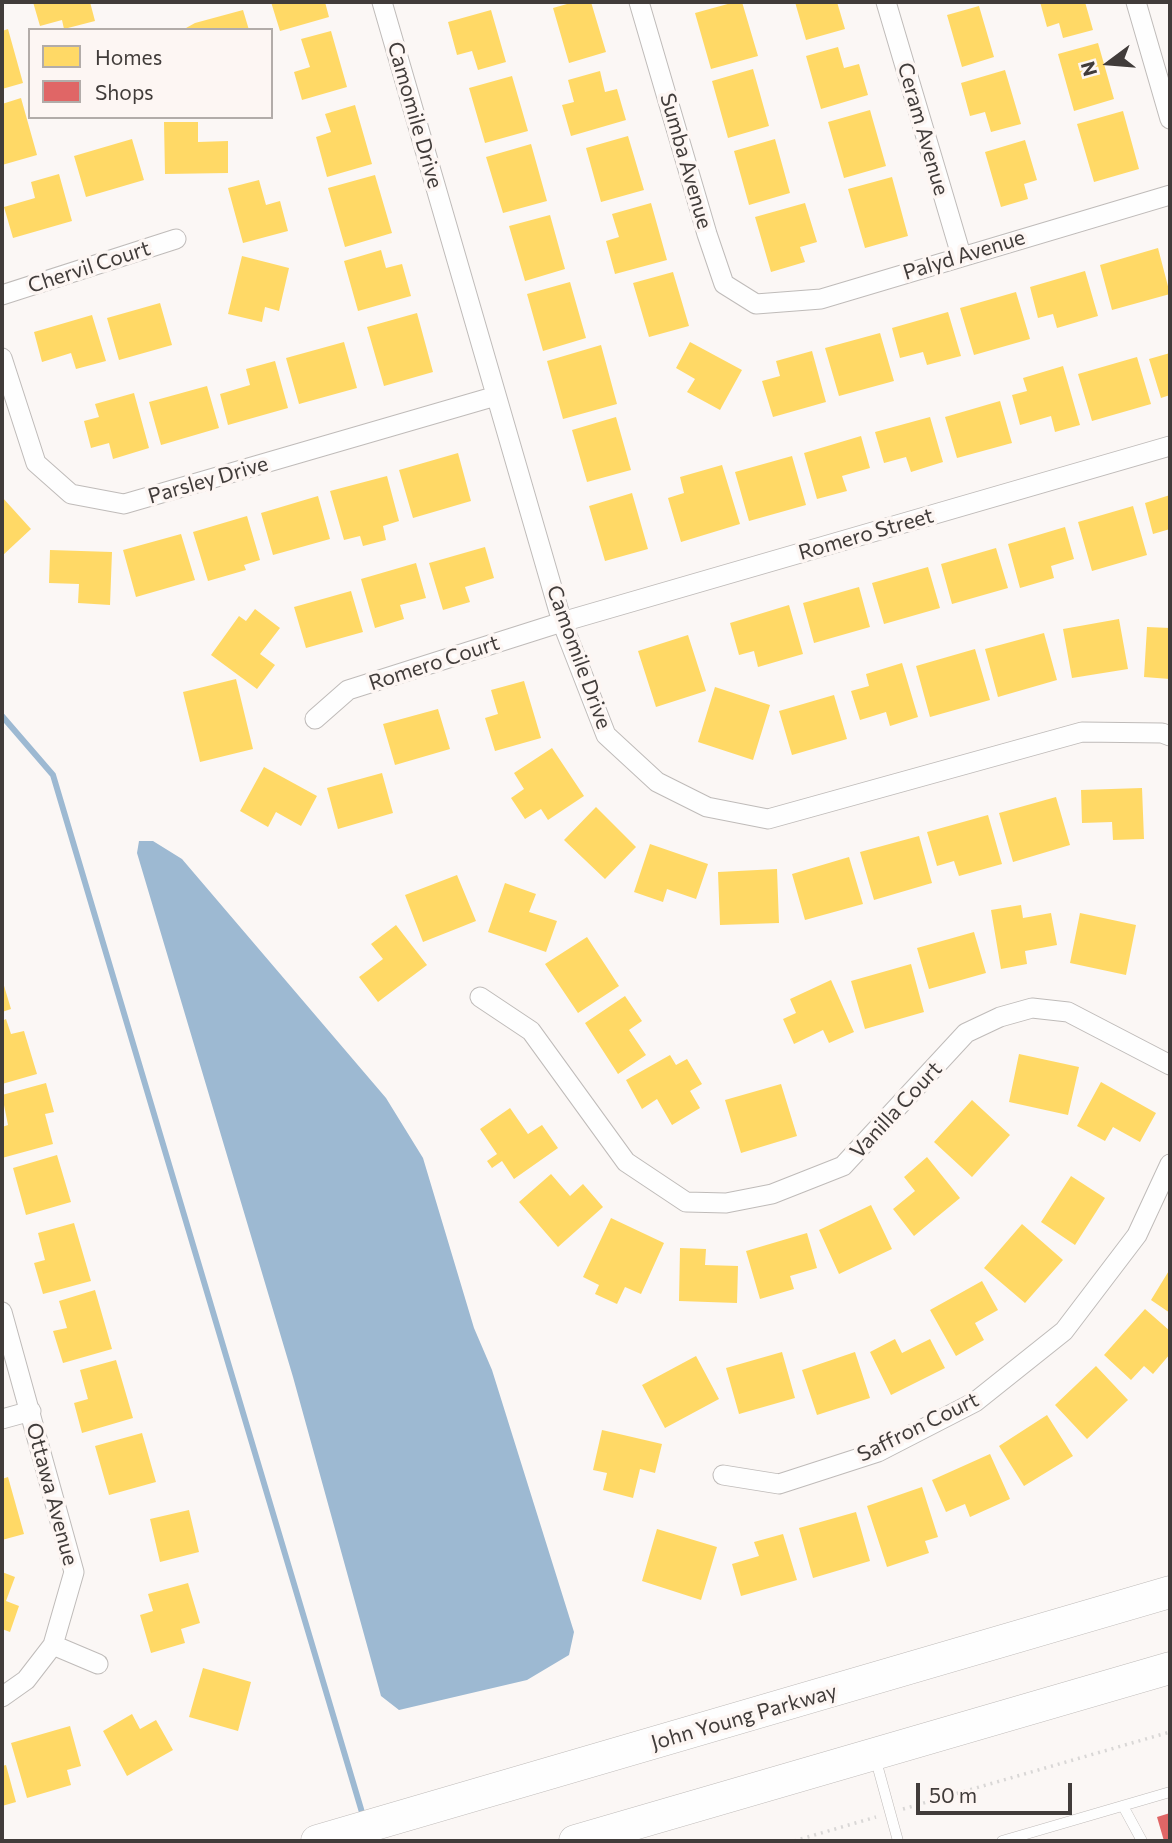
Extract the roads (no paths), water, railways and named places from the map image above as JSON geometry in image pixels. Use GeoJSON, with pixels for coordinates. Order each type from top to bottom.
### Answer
{"type":"FeatureCollection","features":[{"type":"Feature","properties":{"kind":"highway","name":"John Young Parkway"},"geometry":{"type":"LineString","coordinates":[[329,1838],[1170,1592]]}},
{"type":"Feature","properties":{"kind":"highway"},"geometry":{"type":"LineString","coordinates":[[575,1841],[1170,1668]]}},
{"type":"Feature","properties":{"kind":"street","name":"Camomile Drive"},"geometry":{"type":"LineString","coordinates":[[382,2],[562,622],[606,736],[657,782],[707,807],[768,820],[1082,732],[1162,733],[1170,736]]}},
{"type":"Feature","properties":{"kind":"street","name":"Sumba Avenue"},"geometry":{"type":"LineString","coordinates":[[639,2],[724,284],[755,304]]}},
{"type":"Feature","properties":{"kind":"street","name":"Ceram Avenue"},"geometry":{"type":"LineString","coordinates":[[886,2],[961,256]]}},
{"type":"Feature","properties":{"kind":"street"},"geometry":{"type":"LineString","coordinates":[[1136,2],[1170,119]]}},
{"type":"Feature","properties":{"kind":"street","name":"Palyd Avenue"},"geometry":{"type":"LineString","coordinates":[[755,304],[821,299],[1170,195]]}},
{"type":"Feature","properties":{"kind":"street","name":"Chervil Court"},"geometry":{"type":"LineString","coordinates":[[2,295],[176,239]]}},
{"type":"Feature","properties":{"kind":"street","name":"Parsley Drive"},"geometry":{"type":"LineString","coordinates":[[2,358],[36,463],[71,494],[124,504],[496,396]]}},
{"type":"Feature","properties":{"kind":"street","name":"Romero Street"},"geometry":{"type":"LineString","coordinates":[[562,622],[1170,446]]}},
{"type":"Feature","properties":{"kind":"street","name":"Romero Court"},"geometry":{"type":"LineString","coordinates":[[315,719],[348,690],[562,622]]}},
{"type":"Feature","properties":{"kind":"street","name":"Vanilla Court"},"geometry":{"type":"LineString","coordinates":[[480,996],[531,1031],[626,1162],[687,1202],[726,1203],[772,1194],[843,1166],[966,1033],[1000,1017],[1032,1008],[1068,1012],[1170,1065]]}},
{"type":"Feature","properties":{"kind":"street","name":"Saffron Court"},"geometry":{"type":"LineString","coordinates":[[723,1475],[779,1484],[878,1452],[975,1402],[1064,1331],[1137,1235],[1170,1164]]}},
{"type":"Feature","properties":{"kind":"street","name":"Ottawa Avenue"},"geometry":{"type":"LineString","coordinates":[[2,1312],[74,1572],[53,1645],[26,1680],[2,1697]]}},
{"type":"Feature","properties":{"kind":"street"},"geometry":{"type":"LineString","coordinates":[[2,1419],[31,1410]]}},
{"type":"Feature","properties":{"kind":"street"},"geometry":{"type":"LineString","coordinates":[[53,1645],[98,1664]]}},
{"type":"Feature","properties":{"kind":"lane"},"geometry":{"type":"LineString","coordinates":[[874,1754],[898,1841]]}},
{"type":"Feature","properties":{"kind":"lane"},"geometry":{"type":"LineString","coordinates":[[1002,1841],[1170,1792]]}},
{"type":"Feature","properties":{"kind":"lane"},"geometry":{"type":"LineString","coordinates":[[1123,1806],[1142,1841]]}},
{"type":"Feature","properties":{"kind":"water"},"geometry":{"type":"Polygon","coordinates":[[[139,841],[153,841],[182,859],[386,1098],[423,1158],[474,1328],[492,1370],[574,1632],[569,1655],[527,1680],[399,1710],[381,1696],[293,1377],[137,853],[139,841]]]}},
{"type":"Feature","properties":{"kind":"waterway"},"geometry":{"type":"LineString","coordinates":[[2,716],[53,775],[364,1819]]}}]}
